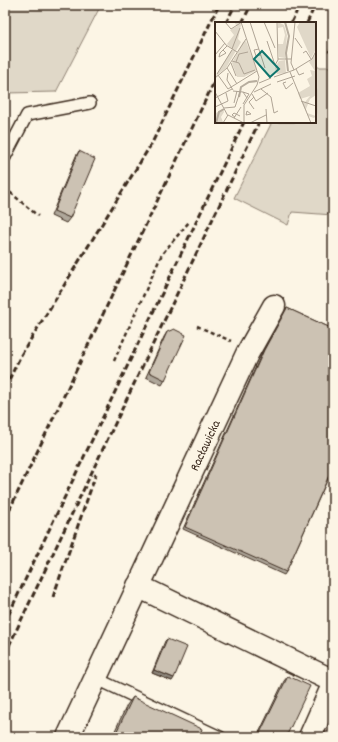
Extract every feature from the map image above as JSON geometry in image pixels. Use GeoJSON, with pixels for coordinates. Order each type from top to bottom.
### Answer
{"type":"FeatureCollection","features":[{"type":"Feature","properties":{"kind":"street","name":"Racławicka"},"geometry":{"type":"LineString","coordinates":[[68,737],[250,349],[274,306]]}},
{"type":"Feature","properties":{"kind":"street"},"geometry":{"type":"LineString","coordinates":[[138,586],[333,681]]}},
{"type":"Feature","properties":{"kind":"street"},"geometry":{"type":"LineString","coordinates":[[310,737],[333,685]]}},
{"type":"Feature","properties":{"kind":"lane"},"geometry":{"type":"LineString","coordinates":[[5,157],[27,115],[90,103]]}},
{"type":"Feature","properties":{"kind":"lane"},"geometry":{"type":"LineString","coordinates":[[95,678],[220,737]]}},
{"type":"Feature","properties":{"kind":"path"},"geometry":{"type":"LineString","coordinates":[[328,51],[333,52]]}},
{"type":"Feature","properties":{"kind":"path"},"geometry":{"type":"LineString","coordinates":[[5,188],[38,216]]}},
{"type":"Feature","properties":{"kind":"path"},"geometry":{"type":"LineString","coordinates":[[114,361],[162,254],[189,222]]}},
{"type":"Feature","properties":{"kind":"path"},"geometry":{"type":"LineString","coordinates":[[197,326],[250,349]]}},
{"type":"Feature","properties":{"kind":"shaded area"},"geometry":{"type":"Polygon","coordinates":[[[5,5],[101,5],[56,92],[5,93],[5,5]]]}},
{"type":"Feature","properties":{"kind":"shaded area"},"geometry":{"type":"Polygon","coordinates":[[[316,67],[333,67],[333,215],[292,212],[288,225],[234,198],[272,123],[316,123],[316,67]]]}},
{"type":"Feature","properties":{"kind":"building"},"geometry":{"type":"Polygon","coordinates":[[[79,151],[95,159],[70,218],[54,211],[79,151]]]}},
{"type":"Feature","properties":{"kind":"building"},"geometry":{"type":"Polygon","coordinates":[[[287,308],[333,329],[333,472],[331,471],[286,572],[185,527],[264,350],[287,308]]]}},
{"type":"Feature","properties":{"kind":"building"},"geometry":{"type":"Polygon","coordinates":[[[174,329],[186,335],[165,380],[149,372],[167,332],[174,329]]]}},
{"type":"Feature","properties":{"kind":"building"},"geometry":{"type":"Polygon","coordinates":[[[167,639],[187,647],[174,678],[154,670],[167,639]]]}},
{"type":"Feature","properties":{"kind":"building"},"geometry":{"type":"Polygon","coordinates":[[[288,676],[310,686],[286,737],[258,737],[288,676]]]}},
{"type":"Feature","properties":{"kind":"building"},"geometry":{"type":"Polygon","coordinates":[[[133,697],[202,729],[199,737],[114,737],[133,697]]]}},
{"type":"Feature","properties":{"kind":"railway"},"geometry":{"type":"LineString","coordinates":[[5,388],[21,355],[152,143],[219,5]]}},
{"type":"Feature","properties":{"kind":"railway"},"geometry":{"type":"LineString","coordinates":[[226,22],[235,5]]}},
{"type":"Feature","properties":{"kind":"railway"},"geometry":{"type":"LineString","coordinates":[[242,22],[251,5]]}},
{"type":"Feature","properties":{"kind":"railway"},"geometry":{"type":"LineString","coordinates":[[292,22],[300,5]]}},
{"type":"Feature","properties":{"kind":"railway"},"geometry":{"type":"LineString","coordinates":[[307,22],[315,5]]}},
{"type":"Feature","properties":{"kind":"railway"},"geometry":{"type":"LineString","coordinates":[[5,519],[215,80]]}},
{"type":"Feature","properties":{"kind":"railway"},"geometry":{"type":"LineString","coordinates":[[5,622],[244,123]]}},
{"type":"Feature","properties":{"kind":"railway"},"geometry":{"type":"LineString","coordinates":[[5,654],[259,123]]}},
{"type":"Feature","properties":{"kind":"railway"},"geometry":{"type":"LineString","coordinates":[[53,597],[96,474]]}}]}
